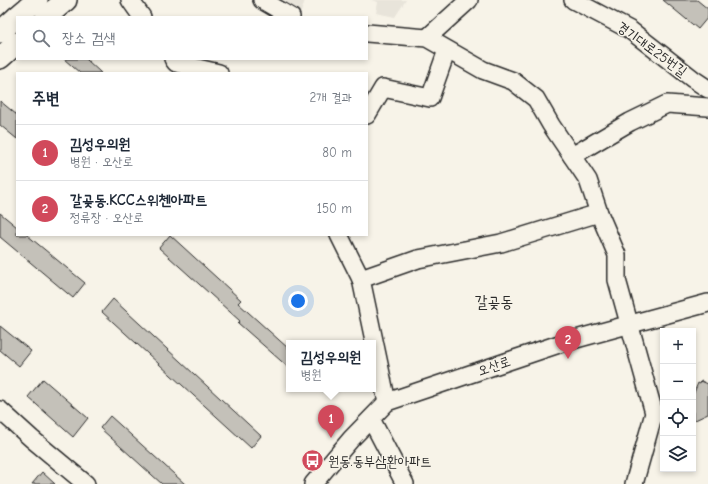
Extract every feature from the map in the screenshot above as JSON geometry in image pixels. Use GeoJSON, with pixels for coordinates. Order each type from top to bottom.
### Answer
{"type":"FeatureCollection","features":[{"type":"Feature","properties":{"kind":"main road"},"geometry":{"type":"LineString","coordinates":[[18,16],[37,0]]}},
{"type":"Feature","properties":{"kind":"main road"},"geometry":{"type":"LineString","coordinates":[[47,16],[66,0]]}},
{"type":"Feature","properties":{"kind":"main road"},"geometry":{"type":"LineString","coordinates":[[0,32],[16,18]]}},
{"type":"Feature","properties":{"kind":"main road"},"geometry":{"type":"LineString","coordinates":[[0,58],[16,44]]}},
{"type":"Feature","properties":{"kind":"street"},"geometry":{"type":"LineString","coordinates":[[130,0],[141,16]]}},
{"type":"Feature","properties":{"kind":"street"},"geometry":{"type":"LineString","coordinates":[[262,0],[289,16]]}},
{"type":"Feature","properties":{"kind":"street"},"geometry":{"type":"LineString","coordinates":[[427,38],[469,0]]}},
{"type":"Feature","properties":{"kind":"street","name":"경기대로25번길"},"geometry":{"type":"LineString","coordinates":[[573,0],[630,30],[693,80],[708,89]]}},
{"type":"Feature","properties":{"kind":"street"},"geometry":{"type":"LineString","coordinates":[[368,34],[427,38],[484,70],[513,81],[536,98],[551,125],[588,180],[599,213],[617,255],[617,280],[654,413],[634,484]]}},
{"type":"Feature","properties":{"kind":"street"},"geometry":{"type":"LineString","coordinates":[[368,113],[383,88],[430,98],[447,50]]}},
{"type":"Feature","properties":{"kind":"street"},"geometry":{"type":"LineString","coordinates":[[174,60],[176,63],[215,72]]}},
{"type":"Feature","properties":{"kind":"street"},"geometry":{"type":"LineString","coordinates":[[572,156],[630,122],[667,104],[708,107]]}},
{"type":"Feature","properties":{"kind":"street"},"geometry":{"type":"LineString","coordinates":[[361,279],[418,259],[501,243],[599,213]]}},
{"type":"Feature","properties":{"kind":"street"},"geometry":{"type":"LineString","coordinates":[[340,236],[361,279],[374,340]]}},
{"type":"Feature","properties":{"kind":"street","name":"오산로"},"geometry":{"type":"LineString","coordinates":[[313,484],[351,439],[387,402],[565,342],[708,303]]}},
{"type":"Feature","properties":{"kind":"street"},"geometry":{"type":"LineString","coordinates":[[376,350],[387,402]]}},
{"type":"Feature","properties":{"kind":"street"},"geometry":{"type":"LineString","coordinates":[[0,410],[86,484]]}},
{"type":"Feature","properties":{"kind":"street"},"geometry":{"type":"LineString","coordinates":[[371,419],[405,484]]}},
{"type":"Feature","properties":{"kind":"shaded area"},"geometry":{"type":"Polygon","coordinates":[[[277,0],[305,0],[300,15],[277,0]]]}},
{"type":"Feature","properties":{"kind":"shaded area"},"geometry":{"type":"Polygon","coordinates":[[[371,0],[406,0],[395,17],[376,13],[378,2],[371,0]]]}},
{"type":"Feature","properties":{"kind":"building"},"geometry":{"type":"Polygon","coordinates":[[[663,0],[697,0],[708,9],[708,17],[698,29],[663,0]]]}},
{"type":"Feature","properties":{"kind":"building"},"geometry":{"type":"Polygon","coordinates":[[[65,60],[87,60],[100,72],[79,72],[65,60]]]}},
{"type":"Feature","properties":{"kind":"building"},"geometry":{"type":"Polygon","coordinates":[[[0,101],[16,114],[16,138],[0,125],[0,101]]]}},
{"type":"Feature","properties":{"kind":"building"},"geometry":{"type":"Polygon","coordinates":[[[0,213],[16,226],[16,236],[28,236],[85,283],[73,298],[0,237],[0,213]]]}},
{"type":"Feature","properties":{"kind":"building"},"geometry":{"type":"Polygon","coordinates":[[[169,236],[171,236],[241,300],[238,303],[286,346],[286,365],[238,323],[240,321],[159,248],[169,236]]]}},
{"type":"Feature","properties":{"kind":"building"},"geometry":{"type":"Polygon","coordinates":[[[113,299],[261,436],[251,448],[102,312],[113,299]]]}},
{"type":"Feature","properties":{"kind":"building"},"geometry":{"type":"Polygon","coordinates":[[[0,326],[31,351],[19,366],[0,350],[0,326]]]}},
{"type":"Feature","properties":{"kind":"building"},"geometry":{"type":"Polygon","coordinates":[[[43,379],[88,418],[73,437],[28,397],[43,379]]]}},
{"type":"Feature","properties":{"kind":"building"},"geometry":{"type":"Polygon","coordinates":[[[701,381],[708,384],[708,414],[696,420],[696,388],[698,383],[700,384],[701,381]]]}},
{"type":"Feature","properties":{"kind":"building"},"geometry":{"type":"Polygon","coordinates":[[[110,416],[185,484],[162,484],[100,428],[110,416]]]}},
{"type":"Feature","properties":{"kind":"building"},"geometry":{"type":"Polygon","coordinates":[[[42,472],[55,484],[32,484],[42,472]]]}},
{"type":"Feature","properties":{"kind":"place","name":"갈곶동.KCC스위첸아파트"},"geometry":{"type":"Point","coordinates":[568,359]}},
{"type":"Feature","properties":{"kind":"place","name":"김성우의원"},"geometry":{"type":"Point","coordinates":[331,438]}},
{"type":"Feature","properties":{"kind":"place","name":"원동.동부삼환아파트"},"geometry":{"type":"Point","coordinates":[313,461]}},
{"type":"Feature","properties":{"kind":"district","name":"갈곶동"},"geometry":{"type":"Point","coordinates":[494,302]}}]}
